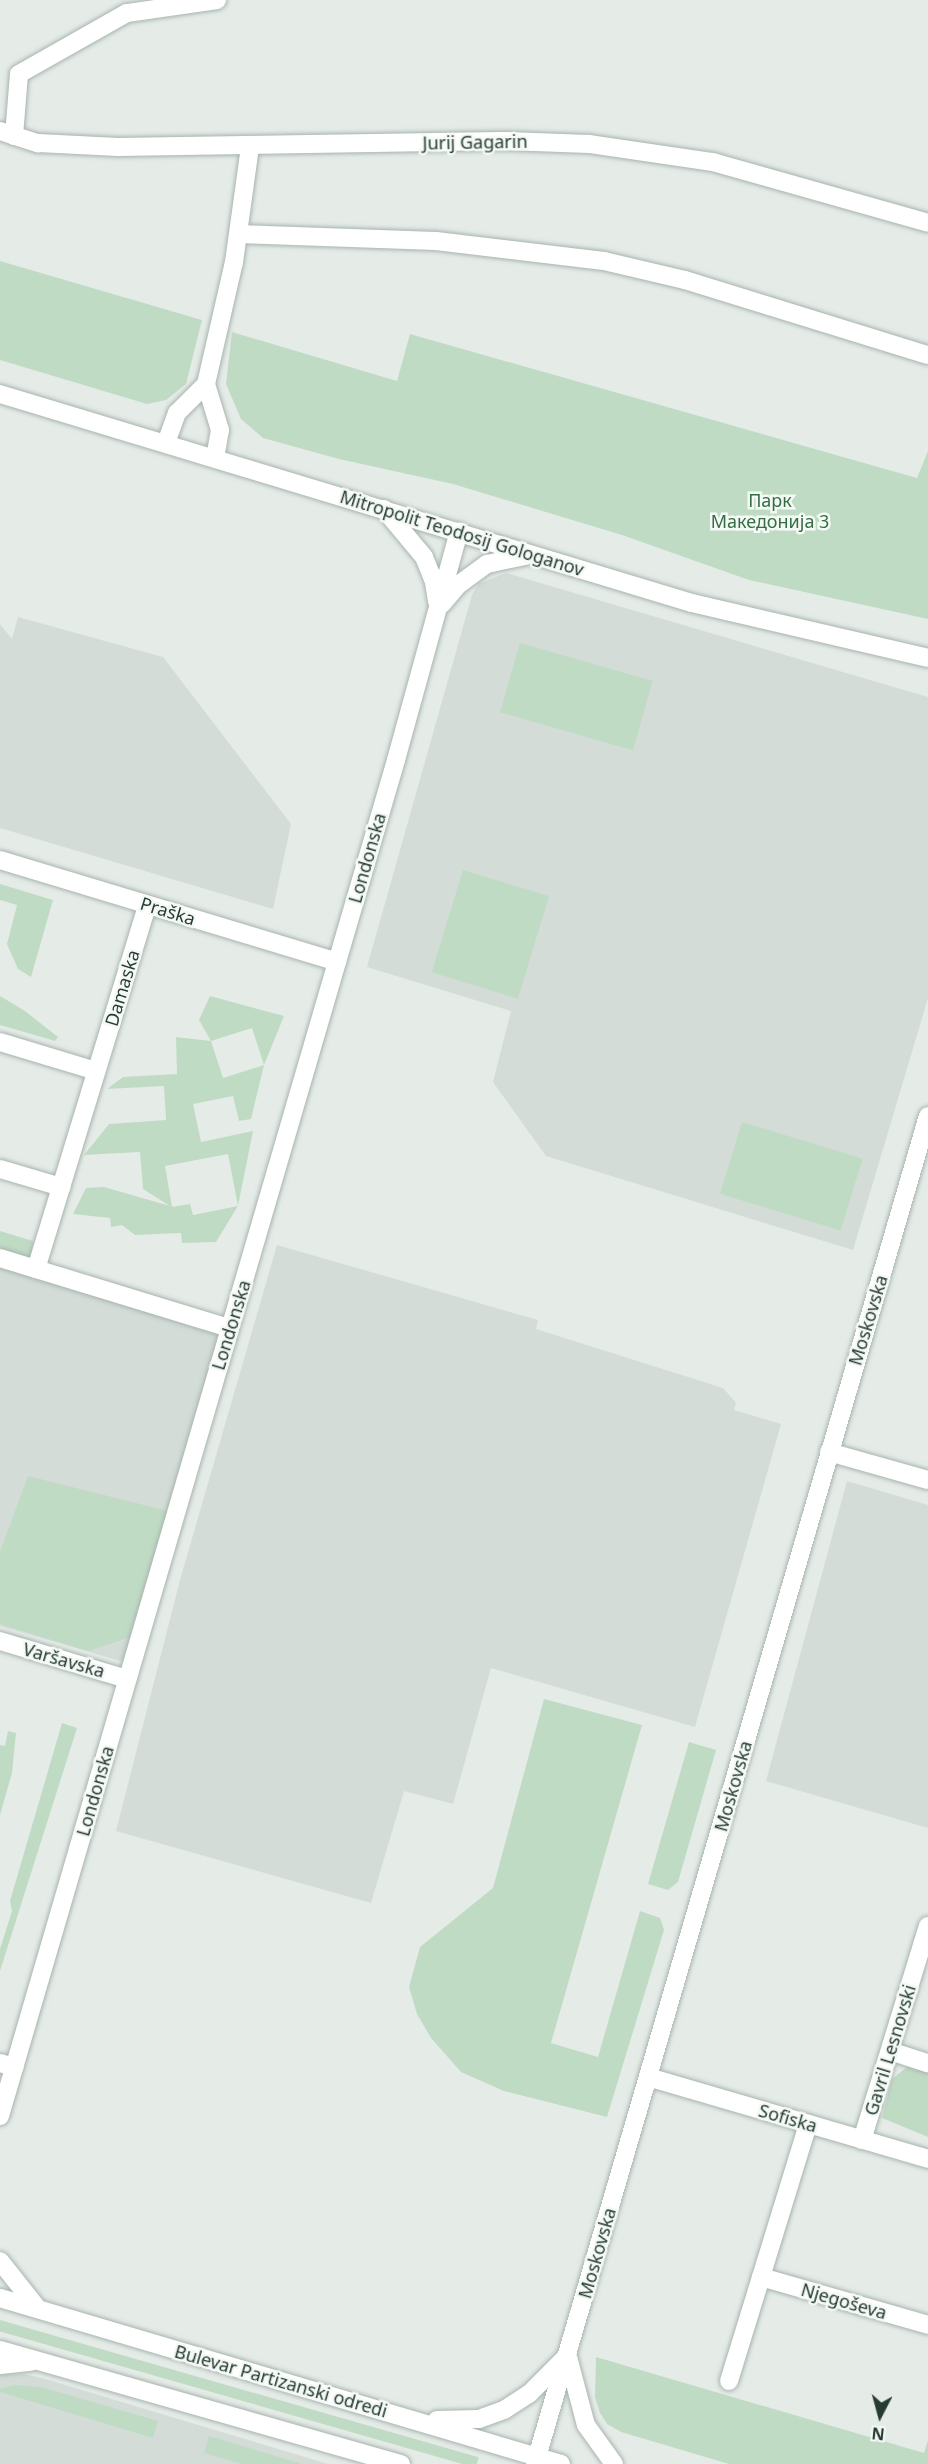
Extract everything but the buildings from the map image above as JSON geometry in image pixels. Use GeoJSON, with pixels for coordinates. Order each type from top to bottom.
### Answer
{"type":"FeatureCollection","features":[{"type":"Feature","properties":{"kind":"street"},"geometry":{"type":"LineString","coordinates":[[7,134],[19,74],[127,13],[217,0]]}},
{"type":"Feature","properties":{"kind":"street","name":"Jurij Gagarin"},"geometry":{"type":"LineString","coordinates":[[7,134],[63,145],[250,147],[507,141],[624,147],[713,162],[928,223]]}},
{"type":"Feature","properties":{"kind":"street"},"geometry":{"type":"LineString","coordinates":[[166,443],[177,413],[206,384],[221,328],[238,234],[250,147]]}},
{"type":"Feature","properties":{"kind":"street"},"geometry":{"type":"LineString","coordinates":[[238,234],[436,241],[604,261],[685,280],[928,355]]}},
{"type":"Feature","properties":{"kind":"street"},"geometry":{"type":"LineString","coordinates":[[206,384],[220,430],[215,457]]}},
{"type":"Feature","properties":{"kind":"street","name":"Mitropolit Teodosij Gologanov"},"geometry":{"type":"LineString","coordinates":[[0,393],[383,507],[692,603],[888,650],[928,657]]}},
{"type":"Feature","properties":{"kind":"street"},"geometry":{"type":"LineString","coordinates":[[383,507],[414,541],[430,569],[437,612]]}},
{"type":"Feature","properties":{"kind":"street","name":"Londonska"},"geometry":{"type":"LineString","coordinates":[[0,2116],[7,2065],[128,1679],[337,962],[459,532]]}},
{"type":"Feature","properties":{"kind":"street"},"geometry":{"type":"LineString","coordinates":[[437,612],[458,585],[487,564],[518,556],[540,557]]}},
{"type":"Feature","properties":{"kind":"street"},"geometry":{"type":"LineString","coordinates":[[888,650],[928,669]]}},
{"type":"Feature","properties":{"kind":"street","name":"Praška"},"geometry":{"type":"LineString","coordinates":[[0,860],[337,962]]}},
{"type":"Feature","properties":{"kind":"street","name":"Damaska"},"geometry":{"type":"LineString","coordinates":[[36,1269],[147,904]]}},
{"type":"Feature","properties":{"kind":"street"},"geometry":{"type":"LineString","coordinates":[[0,1042],[96,1071]]}},
{"type":"Feature","properties":{"kind":"street","name":"Moskovska"},"geometry":{"type":"LineString","coordinates":[[536,2460],[829,1452],[922,1157],[928,1116]]}},
{"type":"Feature","properties":{"kind":"street"},"geometry":{"type":"LineString","coordinates":[[0,1169],[61,1186]]}},
{"type":"Feature","properties":{"kind":"street"},"geometry":{"type":"LineString","coordinates":[[0,1258],[229,1328]]}},
{"type":"Feature","properties":{"kind":"street"},"geometry":{"type":"LineString","coordinates":[[829,1452],[928,1480]]}},
{"type":"Feature","properties":{"kind":"street","name":"Varšavska"},"geometry":{"type":"LineString","coordinates":[[0,1641],[128,1679]]}},
{"type":"Feature","properties":{"kind":"street","name":"Gavril Lesnovski"},"geometry":{"type":"LineString","coordinates":[[862,2140],[928,1926]]}},
{"type":"Feature","properties":{"kind":"street"},"geometry":{"type":"LineString","coordinates":[[890,2051],[928,2063]]}},
{"type":"Feature","properties":{"kind":"street","name":"Sofiska"},"geometry":{"type":"LineString","coordinates":[[648,2077],[928,2159]]}},
{"type":"Feature","properties":{"kind":"street"},"geometry":{"type":"LineString","coordinates":[[729,2381],[808,2124]]}},
{"type":"Feature","properties":{"kind":"street"},"geometry":{"type":"LineString","coordinates":[[0,2261],[38,2309]]}},
{"type":"Feature","properties":{"kind":"street","name":"Njegoševa"},"geometry":{"type":"LineString","coordinates":[[761,2277],[928,2325]]}},
{"type":"Feature","properties":{"kind":"street","name":"Bulevar Partizanski odredi"},"geometry":{"type":"LineString","coordinates":[[0,2298],[405,2417],[536,2460],[561,2464]]}},
{"type":"Feature","properties":{"kind":"street"},"geometry":{"type":"LineString","coordinates":[[0,2350],[397,2463]]}},
{"type":"Feature","properties":{"kind":"street"},"geometry":{"type":"LineString","coordinates":[[405,2417],[457,2421],[490,2416],[529,2394],[568,2355]]}},
{"type":"Feature","properties":{"kind":"street"},"geometry":{"type":"LineString","coordinates":[[568,2355],[586,2424],[614,2464]]}},
{"type":"Feature","properties":{"kind":"street"},"geometry":{"type":"LineString","coordinates":[[0,2365],[40,2362]]}},
{"type":"Feature","properties":{"kind":"shaded area"},"geometry":{"type":"Polygon","coordinates":[[[506,573],[928,697],[928,998],[853,1250],[546,1156],[493,1082],[511,1011],[367,967],[472,595],[478,584],[506,573]]]}},
{"type":"Feature","properties":{"kind":"shaded area"},"geometry":{"type":"Polygon","coordinates":[[[18,617],[163,657],[291,824],[273,909],[0,828],[0,624],[12,639],[18,617]]]}},
{"type":"Feature","properties":{"kind":"shaded area"},"geometry":{"type":"Polygon","coordinates":[[[277,1245],[538,1320],[536,1329],[723,1388],[736,1403],[734,1410],[781,1424],[695,1727],[491,1668],[453,1804],[404,1791],[371,1903],[116,1831],[180,1580],[277,1245]]]}},
{"type":"Feature","properties":{"kind":"shaded area"},"geometry":{"type":"Polygon","coordinates":[[[0,1264],[221,1329],[124,1662],[0,1626],[0,1264]]]}},
{"type":"Feature","properties":{"kind":"shaded area"},"geometry":{"type":"Polygon","coordinates":[[[847,1481],[928,1505],[928,1828],[766,1781],[847,1481]]]}},
{"type":"Feature","properties":{"kind":"shaded area"},"geometry":{"type":"Polygon","coordinates":[[[23,2374],[328,2464],[0,2464],[0,2375],[23,2374]]]}},
{"type":"Feature","properties":{"kind":"green space"},"geometry":{"type":"Polygon","coordinates":[[[0,261],[202,320],[186,384],[166,400],[147,404],[0,360],[0,261]]]}},
{"type":"Feature","properties":{"kind":"green space","name":"Парк Македонија 3"},"geometry":{"type":"Polygon","coordinates":[[[232,332],[397,381],[410,334],[917,478],[928,451],[928,619],[749,580],[622,535],[453,484],[339,459],[263,438],[241,419],[226,384],[232,332]]]}},
{"type":"Feature","properties":{"kind":"green space"},"geometry":{"type":"Polygon","coordinates":[[[520,643],[653,681],[633,750],[500,712],[520,643]]]}},
{"type":"Feature","properties":{"kind":"green space"},"geometry":{"type":"Polygon","coordinates":[[[463,870],[549,896],[518,999],[432,972],[463,870]]]}},
{"type":"Feature","properties":{"kind":"green space"},"geometry":{"type":"Polygon","coordinates":[[[0,884],[53,900],[31,977],[18,969],[7,944],[17,905],[0,900],[0,884]]]}},
{"type":"Feature","properties":{"kind":"green space"},"geometry":{"type":"Polygon","coordinates":[[[0,996],[25,1011],[58,1037],[55,1041],[0,1025],[0,996]]]}},
{"type":"Feature","properties":{"kind":"green space"},"geometry":{"type":"Polygon","coordinates":[[[210,996],[284,1016],[264,1065],[252,1028],[211,1041],[199,1020],[210,996]]]}},
{"type":"Feature","properties":{"kind":"green space"},"geometry":{"type":"Polygon","coordinates":[[[176,1037],[211,1041],[223,1078],[264,1065],[251,1119],[239,1121],[233,1096],[193,1104],[201,1142],[253,1131],[238,1206],[216,1242],[182,1243],[181,1233],[135,1235],[122,1225],[111,1227],[110,1218],[73,1214],[86,1188],[104,1187],[170,1206],[143,1189],[140,1152],[84,1155],[109,1124],[166,1120],[164,1086],[107,1089],[123,1077],[177,1074],[176,1037]],[[228,1154],[165,1166],[172,1207],[190,1204],[193,1215],[238,1206],[228,1154]]]}},
{"type":"Feature","properties":{"kind":"green space"},"geometry":{"type":"Polygon","coordinates":[[[742,1122],[862,1159],[841,1231],[720,1194],[742,1122]]]}},
{"type":"Feature","properties":{"kind":"green space"},"geometry":{"type":"Polygon","coordinates":[[[0,1231],[33,1241],[31,1267],[0,1258],[0,1231]]]}},
{"type":"Feature","properties":{"kind":"green space"},"geometry":{"type":"Polygon","coordinates":[[[28,1476],[168,1511],[131,1637],[88,1651],[0,1624],[0,1552],[28,1476]]]}},
{"type":"Feature","properties":{"kind":"green space"},"geometry":{"type":"Polygon","coordinates":[[[544,1699],[642,1725],[551,2043],[598,2057],[640,1911],[660,1918],[664,1930],[607,2117],[504,2091],[461,2072],[431,2038],[417,2014],[409,1987],[420,1947],[493,1888],[544,1699]]]}},
{"type":"Feature","properties":{"kind":"green space"},"geometry":{"type":"Polygon","coordinates":[[[62,1723],[77,1728],[0,1971],[0,1949],[12,1911],[10,1901],[62,1723]]]}},
{"type":"Feature","properties":{"kind":"green space"},"geometry":{"type":"Polygon","coordinates":[[[8,1731],[16,1733],[12,1773],[0,1815],[0,1745],[5,1746],[8,1731]]]}},
{"type":"Feature","properties":{"kind":"green space"},"geometry":{"type":"Polygon","coordinates":[[[689,1742],[716,1750],[678,1882],[668,1890],[648,1884],[689,1742]]]}},
{"type":"Feature","properties":{"kind":"green space"},"geometry":{"type":"Polygon","coordinates":[[[907,2067],[928,2071],[928,2137],[882,2118],[892,2079],[907,2067]]]}},
{"type":"Feature","properties":{"kind":"green space"},"geometry":{"type":"Polygon","coordinates":[[[0,2320],[479,2457],[477,2464],[462,2464],[0,2331],[0,2320]]]}},
{"type":"Feature","properties":{"kind":"green space"},"geometry":{"type":"Polygon","coordinates":[[[596,2357],[924,2453],[928,2440],[928,2464],[729,2464],[621,2432],[607,2424],[600,2413],[595,2397],[596,2357]]]}},
{"type":"Feature","properties":{"kind":"green space"},"geometry":{"type":"Polygon","coordinates":[[[13,2385],[41,2387],[158,2421],[153,2438],[0,2392],[0,2389],[13,2385]]]}},
{"type":"Feature","properties":{"kind":"green space"},"geometry":{"type":"Polygon","coordinates":[[[209,2436],[302,2464],[242,2464],[204,2453],[209,2436]]]}}]}
